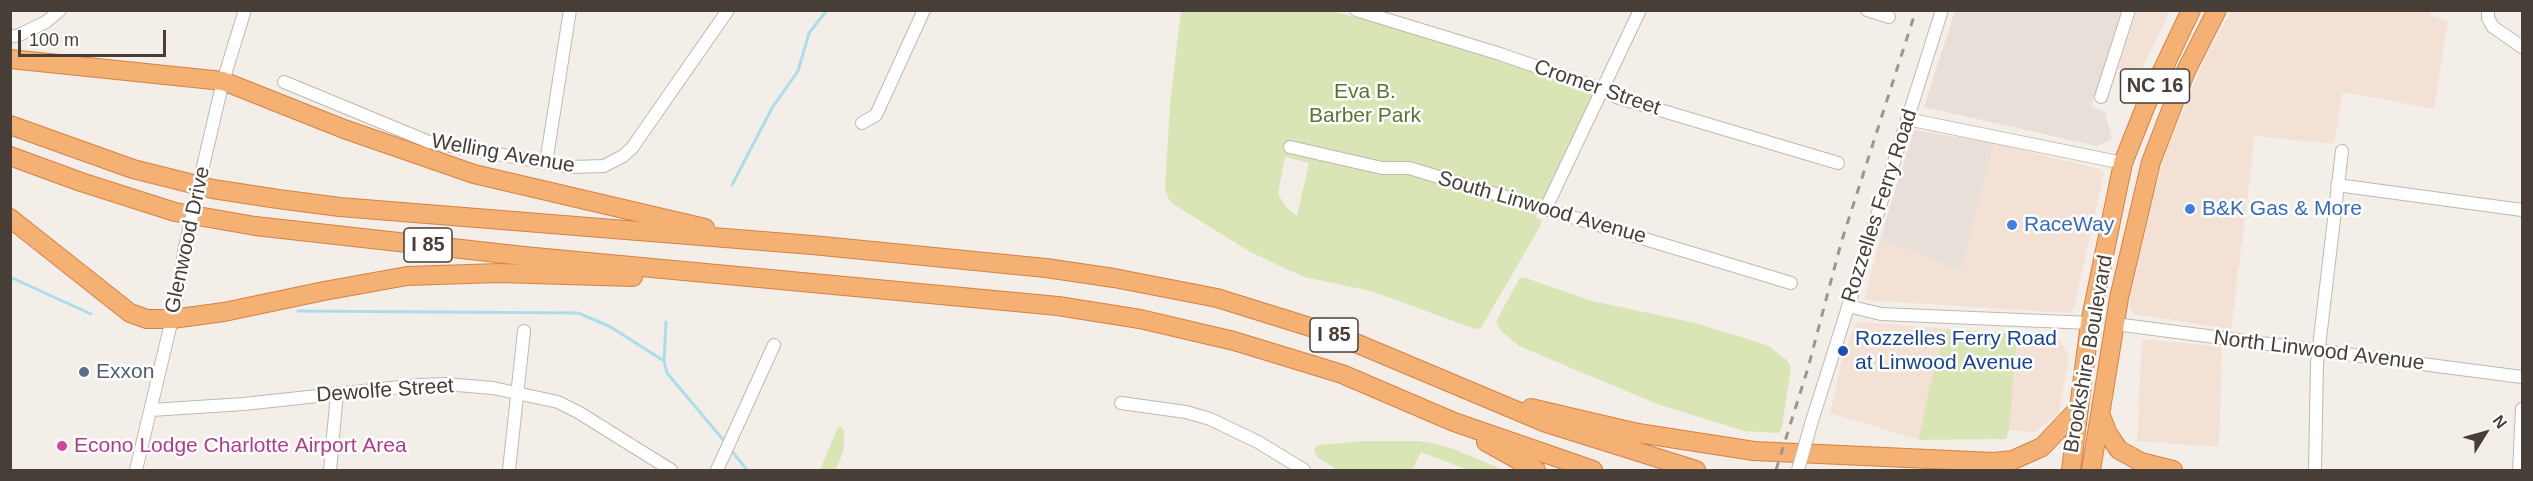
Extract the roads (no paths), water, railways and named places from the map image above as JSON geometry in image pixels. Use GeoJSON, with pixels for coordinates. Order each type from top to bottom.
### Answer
{"type":"FeatureCollection","features":[{"type":"Feature","properties":{"kind":"highway","name":"Brookshire Boulevard"},"geometry":{"type":"LineString","coordinates":[[2071,471],[2077,410],[2090,323],[2123,163],[2191,10]]}},
{"type":"Feature","properties":{"kind":"highway","name":"Brookshire Boulevard"},"geometry":{"type":"LineString","coordinates":[[2091,471],[2134,226],[2151,162],[2186,71],[2217,10]]}},
{"type":"Feature","properties":{"kind":"highway"},"geometry":{"type":"LineString","coordinates":[[2151,162],[2144,159],[2142,150],[2175,43]]}},
{"type":"Feature","properties":{"kind":"highway"},"geometry":{"type":"LineString","coordinates":[[10,59],[223,81],[422,158],[474,174],[765,242]]}},
{"type":"Feature","properties":{"kind":"highway","name":"I 85"},"geometry":{"type":"LineString","coordinates":[[10,125],[109,161],[213,189],[340,207],[765,242],[1082,272],[1217,298],[1339,336],[1491,401],[1581,435],[1696,471]]}},
{"type":"Feature","properties":{"kind":"highway","name":"I 85"},"geometry":{"type":"LineString","coordinates":[[10,156],[81,182],[175,212],[247,225],[524,256],[1058,306],[1140,319],[1200,332],[1342,374],[1454,422],[1593,471]]}},
{"type":"Feature","properties":{"kind":"highway"},"geometry":{"type":"LineString","coordinates":[[10,218],[130,313],[147,319],[172,319],[238,310],[407,276],[500,273],[664,277],[710,273]]}},
{"type":"Feature","properties":{"kind":"highway"},"geometry":{"type":"LineString","coordinates":[[1491,401],[1559,413],[1638,433],[1754,451],[1963,460],[2013,460],[2032,453],[2050,441],[2077,410]]}},
{"type":"Feature","properties":{"kind":"highway"},"geometry":{"type":"LineString","coordinates":[[2100,413],[2108,434],[2119,450],[2141,462],[2173,471]]}},
{"type":"Feature","properties":{"kind":"highway"},"geometry":{"type":"LineString","coordinates":[[1454,422],[1536,471]]}},
{"type":"Feature","properties":{"kind":"highway"},"geometry":{"type":"LineString","coordinates":[[1963,460],[1987,471]]}},
{"type":"Feature","properties":{"kind":"street"},"geometry":{"type":"LineString","coordinates":[[10,37],[46,22],[60,10]]}},
{"type":"Feature","properties":{"kind":"street","name":"Glenwood Drive"},"geometry":{"type":"LineString","coordinates":[[136,471],[152,410],[184,252],[223,81],[245,10]]}},
{"type":"Feature","properties":{"kind":"street"},"geometry":{"type":"LineString","coordinates":[[546,163],[570,10]]}},
{"type":"Feature","properties":{"kind":"street","name":"Welling Avenue"},"geometry":{"type":"LineString","coordinates":[[284,82],[429,142],[546,163],[588,168],[604,166],[623,156],[632,148],[728,10]]}},
{"type":"Feature","properties":{"kind":"street"},"geometry":{"type":"LineString","coordinates":[[862,123],[876,115],[924,10]]}},
{"type":"Feature","properties":{"kind":"street","name":"Cromer Street"},"geometry":{"type":"LineString","coordinates":[[1356,10],[1500,54],[1616,97],[1838,163]]}},
{"type":"Feature","properties":{"kind":"street"},"geometry":{"type":"LineString","coordinates":[[1546,208],[1640,10]]}},
{"type":"Feature","properties":{"kind":"street"},"geometry":{"type":"LineString","coordinates":[[1867,10],[1888,16]]}},
{"type":"Feature","properties":{"kind":"street","name":"Rozzelles Ferry Road"},"geometry":{"type":"LineString","coordinates":[[1798,471],[1942,10]]}},
{"type":"Feature","properties":{"kind":"street"},"geometry":{"type":"LineString","coordinates":[[2101,97],[2129,10]]}},
{"type":"Feature","properties":{"kind":"street"},"geometry":{"type":"LineString","coordinates":[[2488,10],[2490,24],[2523,47]]}},
{"type":"Feature","properties":{"kind":"street"},"geometry":{"type":"LineString","coordinates":[[1907,119],[2123,163]]}},
{"type":"Feature","properties":{"kind":"street","name":"South Linwood Avenue"},"geometry":{"type":"LineString","coordinates":[[1290,147],[1382,168],[1410,168],[1791,283]]}},
{"type":"Feature","properties":{"kind":"street"},"geometry":{"type":"LineString","coordinates":[[2315,471],[2319,350],[2342,152]]}},
{"type":"Feature","properties":{"kind":"street"},"geometry":{"type":"LineString","coordinates":[[2337,185],[2523,210]]}},
{"type":"Feature","properties":{"kind":"street"},"geometry":{"type":"LineString","coordinates":[[1848,306],[1881,314],[2090,323]]}},
{"type":"Feature","properties":{"kind":"street","name":"North Linwood Avenue"},"geometry":{"type":"LineString","coordinates":[[2115,324],[2523,377]]}},
{"type":"Feature","properties":{"kind":"street"},"geometry":{"type":"LineString","coordinates":[[509,471],[524,331]]}},
{"type":"Feature","properties":{"kind":"street"},"geometry":{"type":"LineString","coordinates":[[717,471],[774,345]]}},
{"type":"Feature","properties":{"kind":"street","name":"Dewolfe Street"},"geometry":{"type":"LineString","coordinates":[[152,410],[244,404],[445,384],[493,388],[558,402],[578,412],[671,471]]}},
{"type":"Feature","properties":{"kind":"street"},"geometry":{"type":"LineString","coordinates":[[330,471],[337,393]]}},
{"type":"Feature","properties":{"kind":"street"},"geometry":{"type":"LineString","coordinates":[[1121,403],[1186,412],[1210,419],[1258,442],[1304,471]]}},
{"type":"Feature","properties":{"kind":"street"},"geometry":{"type":"LineString","coordinates":[[2519,471],[2523,409]]}},
{"type":"Feature","properties":{"kind":"waterway"},"geometry":{"type":"LineString","coordinates":[[732,185],[772,108],[798,71],[809,33],[827,10]]}},
{"type":"Feature","properties":{"kind":"waterway"},"geometry":{"type":"LineString","coordinates":[[10,277],[91,314]]}},
{"type":"Feature","properties":{"kind":"waterway"},"geometry":{"type":"LineString","coordinates":[[298,311],[578,313],[609,326],[664,361]]}},
{"type":"Feature","properties":{"kind":"waterway"},"geometry":{"type":"LineString","coordinates":[[666,322],[664,361],[667,373],[725,442]]}},
{"type":"Feature","properties":{"kind":"waterway"},"geometry":{"type":"LineString","coordinates":[[731,450],[747,470]]}},
{"type":"Feature","properties":{"kind":"railway"},"geometry":{"type":"LineString","coordinates":[[1776,470],[1808,368],[1841,243],[1916,10]]}},
{"type":"Feature","properties":{"kind":"place","name":"B&K Gas & More"},"geometry":{"type":"Point","coordinates":[2190,209]}},
{"type":"Feature","properties":{"kind":"place","name":"RaceWay"},"geometry":{"type":"Point","coordinates":[2012,225]}},
{"type":"Feature","properties":{"kind":"place","name":"Rozzelles Ferry Road at Linwood Avenue"},"geometry":{"type":"Point","coordinates":[1843,351]}},
{"type":"Feature","properties":{"kind":"place","name":"Exxon"},"geometry":{"type":"Point","coordinates":[84,372]}},
{"type":"Feature","properties":{"kind":"place","name":"Econo Lodge Charlotte Airport Area"},"geometry":{"type":"Point","coordinates":[62,446]}},
{"type":"Feature","properties":{"kind":"park label","name":"Eva B. Barber Park"},"geometry":{"type":"Point","coordinates":[1365,104]}}]}
